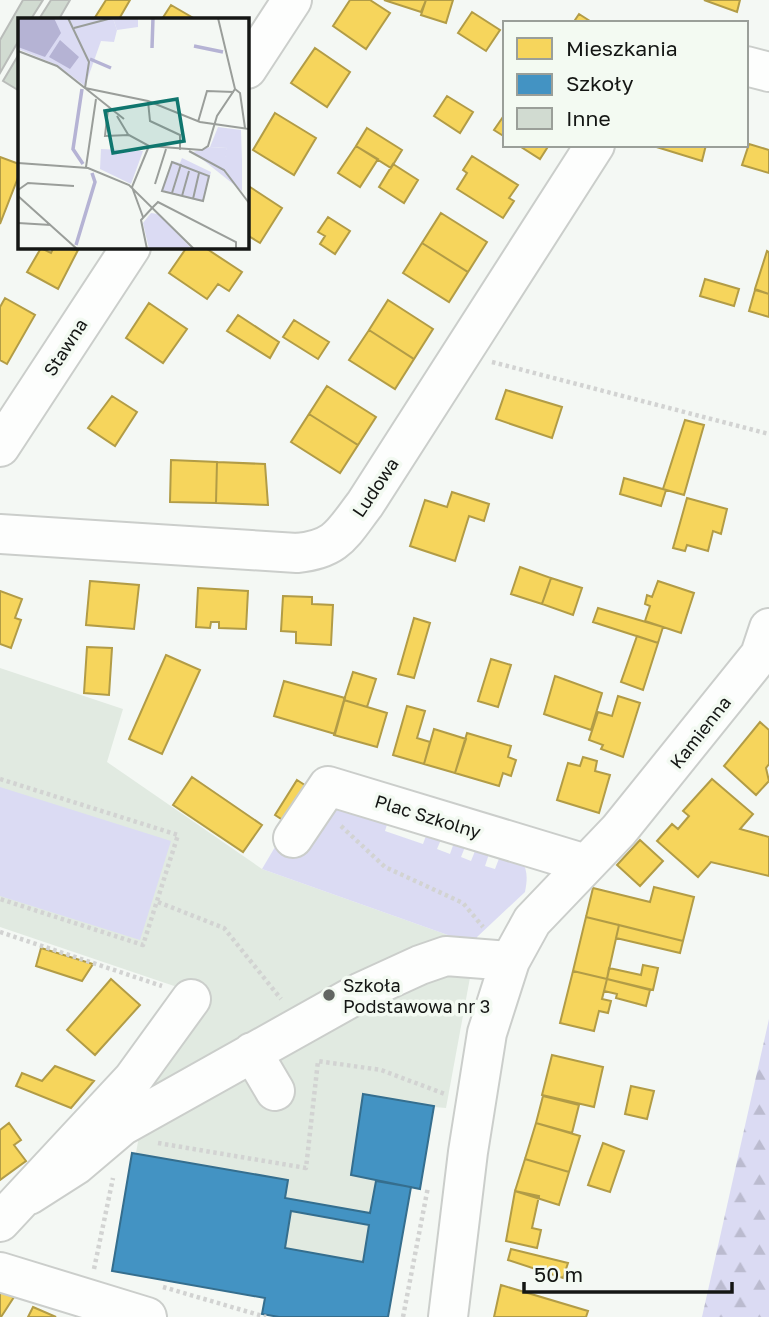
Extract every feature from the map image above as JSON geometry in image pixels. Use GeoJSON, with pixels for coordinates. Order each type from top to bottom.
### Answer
{"type":"FeatureCollection","features":[{"type":"Feature","properties":{"kind":"street"},"geometry":{"type":"LineString","coordinates":[[248,67],[292,0]]}},
{"type":"Feature","properties":{"kind":"street"},"geometry":{"type":"LineString","coordinates":[[748,67],[769,72]]}},
{"type":"Feature","properties":{"kind":"street","name":"Ludowa"},"geometry":{"type":"LineString","coordinates":[[0,534],[280,553],[317,551],[342,537],[594,147]]}},
{"type":"Feature","properties":{"kind":"street","name":"Stawna"},"geometry":{"type":"LineString","coordinates":[[0,447],[130,248]]}},
{"type":"Feature","properties":{"kind":"street","name":"Kamienna"},"geometry":{"type":"LineString","coordinates":[[448,1317],[499,948],[532,921],[619,830],[766,648]]}},
{"type":"Feature","properties":{"kind":"street"},"geometry":{"type":"LineString","coordinates":[[293,838],[328,786]]}},
{"type":"Feature","properties":{"kind":"street","name":"Plac Szkolny"},"geometry":{"type":"LineString","coordinates":[[328,786],[586,864]]}},
{"type":"Feature","properties":{"kind":"street"},"geometry":{"type":"LineString","coordinates":[[40,1182],[76,1165],[122,1126],[301,1024],[396,975],[446,956],[499,948]]}},
{"type":"Feature","properties":{"kind":"street"},"geometry":{"type":"LineString","coordinates":[[0,1222],[40,1182],[132,1079],[191,999]]}},
{"type":"Feature","properties":{"kind":"street"},"geometry":{"type":"LineString","coordinates":[[252,1052],[275,1091]]}},
{"type":"Feature","properties":{"kind":"street"},"geometry":{"type":"LineString","coordinates":[[0,1272],[84,1283],[151,1301]]}},
{"type":"Feature","properties":{"kind":"path"},"geometry":{"type":"LineString","coordinates":[[461,354],[769,435]]}},
{"type":"Feature","properties":{"kind":"path"},"geometry":{"type":"LineString","coordinates":[[0,779],[178,835],[144,945],[0,899]]}},
{"type":"Feature","properties":{"kind":"path"},"geometry":{"type":"LineString","coordinates":[[328,786],[339,809],[342,828],[385,867],[463,903],[499,948]]}},
{"type":"Feature","properties":{"kind":"path"},"geometry":{"type":"LineString","coordinates":[[151,1142],[306,1168],[318,1061],[318,1048],[224,928],[157,902]]}},
{"type":"Feature","properties":{"kind":"path"},"geometry":{"type":"LineString","coordinates":[[0,932],[179,992],[191,999]]}},
{"type":"Feature","properties":{"kind":"path"},"geometry":{"type":"LineString","coordinates":[[318,1061],[381,1070],[454,1096],[457,1078],[479,1082]]}},
{"type":"Feature","properties":{"kind":"path"},"geometry":{"type":"LineString","coordinates":[[84,1283],[114,1174]]}},
{"type":"Feature","properties":{"kind":"path"},"geometry":{"type":"LineString","coordinates":[[403,1317],[428,1185]]}},
{"type":"Feature","properties":{"kind":"path"},"geometry":{"type":"LineString","coordinates":[[84,1283],[107,1273]]}},
{"type":"Feature","properties":{"kind":"path"},"geometry":{"type":"LineString","coordinates":[[151,1301],[266,1317]]}},
{"type":"Feature","properties":{"kind":"shaded area","name":"Szkoła Podstawowa nr 3"},"geometry":{"type":"Polygon","coordinates":[[[0,668],[123,709],[107,762],[262,869],[476,945],[446,1108],[434,1107],[420,1189],[411,1188],[388,1317],[279,1317],[262,1314],[265,1298],[112,1271],[132,1153],[136,1153],[149,1080],[180,988],[0,927],[0,668]]]}},
{"type":"Feature","properties":{"kind":"green space"},"geometry":{"type":"Polygon","coordinates":[[[0,787],[171,841],[140,940],[0,896],[0,787]]]}},
{"type":"Feature","properties":{"kind":"green space"},"geometry":{"type":"Polygon","coordinates":[[[323,810],[391,812],[385,831],[423,844],[430,825],[445,830],[437,849],[450,854],[457,834],[469,837],[461,857],[471,861],[479,841],[492,845],[485,866],[495,869],[503,848],[524,865],[527,876],[525,892],[477,937],[476,945],[262,869],[278,842],[323,810]]]}},
{"type":"Feature","properties":{"kind":"green space"},"geometry":{"type":"Polygon","coordinates":[[[769,1019],[769,1317],[702,1317],[769,1019]]]}},
{"type":"Feature","properties":{"kind":"building: Mieszkania"},"geometry":{"type":"Polygon","coordinates":[[[106,0],[130,0],[120,18],[95,18],[106,0]]]}},
{"type":"Feature","properties":{"kind":"building: Mieszkania"},"geometry":{"type":"Polygon","coordinates":[[[350,0],[370,0],[390,13],[366,49],[333,26],[350,0]]]}},
{"type":"Feature","properties":{"kind":"building: Mieszkania"},"geometry":{"type":"Polygon","coordinates":[[[384,0],[426,0],[421,12],[384,0]]]}},
{"type":"Feature","properties":{"kind":"building: Mieszkania"},"geometry":{"type":"Polygon","coordinates":[[[426,0],[453,0],[446,23],[421,15],[426,0]]]}},
{"type":"Feature","properties":{"kind":"building: Mieszkania"},"geometry":{"type":"Polygon","coordinates":[[[704,0],[740,0],[737,12],[704,0]]]}},
{"type":"Feature","properties":{"kind":"building: Mieszkania"},"geometry":{"type":"Polygon","coordinates":[[[171,5],[193,18],[163,18],[171,5]]]}},
{"type":"Feature","properties":{"kind":"building: Mieszkania"},"geometry":{"type":"Polygon","coordinates":[[[472,12],[500,30],[486,51],[458,33],[472,12]]]}},
{"type":"Feature","properties":{"kind":"building: Mieszkania"},"geometry":{"type":"Polygon","coordinates":[[[579,14],[590,21],[574,21],[579,14]]]}},
{"type":"Feature","properties":{"kind":"building: Mieszkania"},"geometry":{"type":"Polygon","coordinates":[[[315,48],[350,72],[327,107],[291,83],[315,48]]]}},
{"type":"Feature","properties":{"kind":"building: Mieszkania"},"geometry":{"type":"Polygon","coordinates":[[[447,96],[473,112],[460,133],[434,116],[447,96]]]}},
{"type":"Feature","properties":{"kind":"building: Mieszkania"},"geometry":{"type":"Polygon","coordinates":[[[275,113],[316,138],[294,175],[253,150],[275,113]]]}},
{"type":"Feature","properties":{"kind":"building: Mieszkania"},"geometry":{"type":"Polygon","coordinates":[[[503,117],[503,136],[494,130],[503,117]]]}},
{"type":"Feature","properties":{"kind":"building: Mieszkania"},"geometry":{"type":"Polygon","coordinates":[[[367,128],[402,150],[391,168],[356,146],[367,128]]]}},
{"type":"Feature","properties":{"kind":"building: Mieszkania"},"geometry":{"type":"Polygon","coordinates":[[[749,144],[769,150],[769,173],[742,165],[749,144]]]}},
{"type":"Feature","properties":{"kind":"building: Mieszkania"},"geometry":{"type":"Polygon","coordinates":[[[356,146],[378,159],[360,187],[338,173],[356,146]]]}},
{"type":"Feature","properties":{"kind":"building: Mieszkania"},"geometry":{"type":"Polygon","coordinates":[[[521,147],[548,147],[540,159],[521,147]]]}},
{"type":"Feature","properties":{"kind":"building: Mieszkania"},"geometry":{"type":"Polygon","coordinates":[[[656,147],[706,147],[702,161],[656,147]]]}},
{"type":"Feature","properties":{"kind":"building: Mieszkania"},"geometry":{"type":"Polygon","coordinates":[[[472,156],[518,185],[509,198],[514,201],[503,218],[457,189],[467,173],[463,170],[472,156]]]}},
{"type":"Feature","properties":{"kind":"building: Mieszkania"},"geometry":{"type":"Polygon","coordinates":[[[0,157],[18,164],[18,178],[0,224],[0,157]]]}},
{"type":"Feature","properties":{"kind":"building: Mieszkania"},"geometry":{"type":"Polygon","coordinates":[[[393,164],[418,180],[404,203],[379,187],[393,164]]]}},
{"type":"Feature","properties":{"kind":"building: Mieszkania"},"geometry":{"type":"Polygon","coordinates":[[[248,186],[282,208],[260,243],[248,236],[248,186]]]}},
{"type":"Feature","properties":{"kind":"building: Mieszkania"},"geometry":{"type":"Polygon","coordinates":[[[441,213],[487,242],[468,272],[422,243],[441,213]]]}},
{"type":"Feature","properties":{"kind":"building: Mieszkania"},"geometry":{"type":"Polygon","coordinates":[[[328,217],[350,231],[335,254],[320,244],[325,236],[318,232],[328,217]]]}},
{"type":"Feature","properties":{"kind":"building: Mieszkania"},"geometry":{"type":"Polygon","coordinates":[[[422,243],[468,272],[449,302],[403,273],[422,243]]]}},
{"type":"Feature","properties":{"kind":"building: Mieszkania"},"geometry":{"type":"Polygon","coordinates":[[[41,248],[51,253],[54,248],[78,250],[58,289],[27,272],[41,248]]]}},
{"type":"Feature","properties":{"kind":"building: Mieszkania"},"geometry":{"type":"Polygon","coordinates":[[[186,248],[206,248],[242,272],[229,291],[218,284],[207,299],[169,273],[186,248]]]}},
{"type":"Feature","properties":{"kind":"building: Mieszkania"},"geometry":{"type":"Polygon","coordinates":[[[767,251],[769,252],[769,294],[755,289],[767,251]]]}},
{"type":"Feature","properties":{"kind":"building: Mieszkania"},"geometry":{"type":"Polygon","coordinates":[[[705,279],[739,289],[734,306],[700,296],[705,279]]]}},
{"type":"Feature","properties":{"kind":"building: Mieszkania"},"geometry":{"type":"Polygon","coordinates":[[[755,290],[769,294],[769,317],[749,311],[755,290]]]}},
{"type":"Feature","properties":{"kind":"building: Mieszkania"},"geometry":{"type":"Polygon","coordinates":[[[5,298],[35,315],[7,364],[0,360],[0,307],[5,298]]]}},
{"type":"Feature","properties":{"kind":"building: Mieszkania"},"geometry":{"type":"Polygon","coordinates":[[[388,300],[433,329],[414,359],[369,330],[388,300]]]}},
{"type":"Feature","properties":{"kind":"building: Mieszkania"},"geometry":{"type":"Polygon","coordinates":[[[149,303],[187,329],[163,363],[126,338],[149,303]]]}},
{"type":"Feature","properties":{"kind":"building: Mieszkania"},"geometry":{"type":"Polygon","coordinates":[[[238,315],[279,342],[270,358],[227,331],[238,315]]]}},
{"type":"Feature","properties":{"kind":"building: Mieszkania"},"geometry":{"type":"Polygon","coordinates":[[[294,320],[329,342],[318,359],[283,337],[294,320]]]}},
{"type":"Feature","properties":{"kind":"building: Mieszkania"},"geometry":{"type":"Polygon","coordinates":[[[369,330],[414,359],[395,389],[349,360],[369,330]]]}},
{"type":"Feature","properties":{"kind":"building: Mieszkania"},"geometry":{"type":"Polygon","coordinates":[[[327,386],[376,417],[358,445],[309,414],[327,386]]]}},
{"type":"Feature","properties":{"kind":"building: Mieszkania"},"geometry":{"type":"Polygon","coordinates":[[[506,390],[562,407],[552,438],[496,419],[506,390]]]}},
{"type":"Feature","properties":{"kind":"building: Mieszkania"},"geometry":{"type":"Polygon","coordinates":[[[112,396],[137,412],[115,446],[88,428],[112,396]]]}},
{"type":"Feature","properties":{"kind":"building: Mieszkania"},"geometry":{"type":"Polygon","coordinates":[[[309,414],[358,445],[340,473],[291,442],[309,414]]]}},
{"type":"Feature","properties":{"kind":"building: Mieszkania"},"geometry":{"type":"Polygon","coordinates":[[[685,420],[704,425],[684,495],[663,489],[685,420]]]}},
{"type":"Feature","properties":{"kind":"building: Mieszkania"},"geometry":{"type":"Polygon","coordinates":[[[171,460],[217,462],[216,503],[170,502],[171,460]]]}},
{"type":"Feature","properties":{"kind":"building: Mieszkania"},"geometry":{"type":"Polygon","coordinates":[[[217,462],[265,464],[268,505],[216,503],[217,462]]]}},
{"type":"Feature","properties":{"kind":"building: Mieszkania"},"geometry":{"type":"Polygon","coordinates":[[[624,478],[666,490],[661,506],[620,494],[624,478]]]}},
{"type":"Feature","properties":{"kind":"building: Mieszkania"},"geometry":{"type":"Polygon","coordinates":[[[452,492],[489,504],[484,521],[469,516],[455,561],[410,546],[425,500],[447,507],[452,492]]]}},
{"type":"Feature","properties":{"kind":"building: Mieszkania"},"geometry":{"type":"Polygon","coordinates":[[[687,498],[727,509],[721,534],[713,531],[708,551],[687,545],[685,551],[673,548],[687,498]]]}},
{"type":"Feature","properties":{"kind":"building: Mieszkania"},"geometry":{"type":"Polygon","coordinates":[[[520,567],[551,578],[542,604],[511,594],[520,567]]]}},
{"type":"Feature","properties":{"kind":"building: Mieszkania"},"geometry":{"type":"Polygon","coordinates":[[[551,578],[582,588],[573,615],[542,604],[551,578]]]}},
{"type":"Feature","properties":{"kind":"building: Mieszkania"},"geometry":{"type":"Polygon","coordinates":[[[90,581],[139,585],[134,629],[86,625],[90,581]]]}},
{"type":"Feature","properties":{"kind":"building: Mieszkania"},"geometry":{"type":"Polygon","coordinates":[[[658,581],[694,593],[681,633],[645,621],[650,606],[645,604],[647,595],[652,597],[658,581]]]}},
{"type":"Feature","properties":{"kind":"building: Mieszkania"},"geometry":{"type":"Polygon","coordinates":[[[198,588],[248,591],[246,629],[219,628],[219,622],[211,622],[210,628],[196,627],[198,588]]]}},
{"type":"Feature","properties":{"kind":"building: Mieszkania"},"geometry":{"type":"Polygon","coordinates":[[[0,591],[22,599],[15,618],[21,620],[11,648],[0,644],[0,591]]]}},
{"type":"Feature","properties":{"kind":"building: Mieszkania"},"geometry":{"type":"Polygon","coordinates":[[[283,596],[312,597],[312,604],[333,605],[331,645],[296,643],[296,632],[281,631],[283,596]]]}},
{"type":"Feature","properties":{"kind":"building: Mieszkania"},"geometry":{"type":"Polygon","coordinates":[[[598,608],[663,627],[658,643],[593,622],[598,608]]]}},
{"type":"Feature","properties":{"kind":"building: Mieszkania"},"geometry":{"type":"Polygon","coordinates":[[[414,618],[430,623],[414,678],[398,674],[414,618]]]}},
{"type":"Feature","properties":{"kind":"building: Mieszkania"},"geometry":{"type":"Polygon","coordinates":[[[637,636],[658,643],[643,690],[621,682],[637,636]]]}},
{"type":"Feature","properties":{"kind":"building: Mieszkania"},"geometry":{"type":"Polygon","coordinates":[[[87,647],[112,648],[109,695],[84,693],[87,647]]]}},
{"type":"Feature","properties":{"kind":"building: Mieszkania"},"geometry":{"type":"Polygon","coordinates":[[[166,655],[200,670],[162,754],[129,739],[166,655]]]}},
{"type":"Feature","properties":{"kind":"building: Mieszkania"},"geometry":{"type":"Polygon","coordinates":[[[491,659],[511,665],[498,707],[478,701],[491,659]]]}},
{"type":"Feature","properties":{"kind":"building: Mieszkania"},"geometry":{"type":"Polygon","coordinates":[[[353,672],[376,679],[367,707],[344,700],[353,672]]]}},
{"type":"Feature","properties":{"kind":"building: Mieszkania"},"geometry":{"type":"Polygon","coordinates":[[[555,676],[602,693],[591,730],[544,714],[555,676]]]}},
{"type":"Feature","properties":{"kind":"building: Mieszkania"},"geometry":{"type":"Polygon","coordinates":[[[284,681],[345,698],[335,734],[274,716],[284,681]]]}},
{"type":"Feature","properties":{"kind":"building: Mieszkania"},"geometry":{"type":"Polygon","coordinates":[[[618,696],[640,703],[623,757],[601,749],[603,745],[589,740],[598,712],[612,716],[618,696]]]}},
{"type":"Feature","properties":{"kind":"building: Mieszkania"},"geometry":{"type":"Polygon","coordinates":[[[344,700],[387,713],[377,747],[334,735],[344,700]]]}},
{"type":"Feature","properties":{"kind":"building: Mieszkania"},"geometry":{"type":"Polygon","coordinates":[[[407,706],[425,711],[417,738],[430,742],[424,764],[393,755],[407,706]]]}},
{"type":"Feature","properties":{"kind":"building: Mieszkania"},"geometry":{"type":"Polygon","coordinates":[[[760,722],[769,730],[769,764],[766,768],[769,781],[756,795],[724,766],[760,722]]]}},
{"type":"Feature","properties":{"kind":"building: Mieszkania"},"geometry":{"type":"Polygon","coordinates":[[[434,729],[466,739],[455,773],[424,764],[434,729]]]}},
{"type":"Feature","properties":{"kind":"building: Mieszkania"},"geometry":{"type":"Polygon","coordinates":[[[467,733],[511,746],[508,757],[516,760],[511,776],[503,773],[499,786],[455,773],[467,733]]]}},
{"type":"Feature","properties":{"kind":"building: Mieszkania"},"geometry":{"type":"Polygon","coordinates":[[[583,757],[597,761],[595,771],[610,775],[599,813],[557,800],[568,763],[580,766],[583,757]]]}},
{"type":"Feature","properties":{"kind":"building: Mieszkania"},"geometry":{"type":"Polygon","coordinates":[[[192,777],[262,825],[243,852],[173,805],[192,777]]]}},
{"type":"Feature","properties":{"kind":"building: Mieszkania"},"geometry":{"type":"Polygon","coordinates":[[[712,779],[753,814],[740,829],[769,837],[769,876],[711,862],[698,877],[657,841],[672,824],[678,829],[689,816],[683,811],[712,779]]]}},
{"type":"Feature","properties":{"kind":"building: Mieszkania"},"geometry":{"type":"Polygon","coordinates":[[[297,780],[311,789],[289,824],[275,815],[297,780]]]}},
{"type":"Feature","properties":{"kind":"building: Mieszkania"},"geometry":{"type":"Polygon","coordinates":[[[640,840],[663,861],[640,886],[617,865],[640,840]]]}},
{"type":"Feature","properties":{"kind":"building: Mieszkania"},"geometry":{"type":"Polygon","coordinates":[[[654,887],[694,897],[683,941],[586,917],[593,888],[650,902],[654,887]]]}},
{"type":"Feature","properties":{"kind":"building: Mieszkania"},"geometry":{"type":"Polygon","coordinates":[[[586,917],[619,925],[607,979],[573,971],[586,917]]]}},
{"type":"Feature","properties":{"kind":"building: Mieszkania"},"geometry":{"type":"Polygon","coordinates":[[[619,925],[683,941],[680,953],[616,938],[619,925]]]}},
{"type":"Feature","properties":{"kind":"building: Mieszkania"},"geometry":{"type":"Polygon","coordinates":[[[41,948],[93,964],[82,981],[36,966],[41,948]]]}},
{"type":"Feature","properties":{"kind":"building: Mieszkania"},"geometry":{"type":"Polygon","coordinates":[[[643,965],[658,968],[653,990],[607,979],[609,968],[641,975],[643,965]]]}},
{"type":"Feature","properties":{"kind":"building: Mieszkania"},"geometry":{"type":"Polygon","coordinates":[[[573,971],[607,979],[602,999],[611,1001],[608,1013],[599,1011],[594,1031],[560,1023],[573,971]]]}},
{"type":"Feature","properties":{"kind":"building: Mieszkania"},"geometry":{"type":"Polygon","coordinates":[[[111,979],[140,1005],[95,1055],[67,1030],[111,979]]]}},
{"type":"Feature","properties":{"kind":"building: Mieszkania"},"geometry":{"type":"Polygon","coordinates":[[[607,979],[650,990],[646,1006],[616,998],[617,994],[604,991],[607,979]]]}},
{"type":"Feature","properties":{"kind":"building: Mieszkania"},"geometry":{"type":"Polygon","coordinates":[[[552,1055],[603,1067],[594,1107],[542,1095],[552,1055]]]}},
{"type":"Feature","properties":{"kind":"building: Mieszkania"},"geometry":{"type":"Polygon","coordinates":[[[55,1066],[94,1081],[71,1108],[16,1086],[22,1073],[42,1081],[55,1066]]]}},
{"type":"Feature","properties":{"kind":"building: Mieszkania"},"geometry":{"type":"Polygon","coordinates":[[[631,1086],[654,1091],[647,1119],[625,1114],[631,1086]]]}},
{"type":"Feature","properties":{"kind":"building: Mieszkania"},"geometry":{"type":"Polygon","coordinates":[[[543,1096],[579,1105],[572,1133],[536,1123],[543,1096]]]}},
{"type":"Feature","properties":{"kind":"building: Mieszkania"},"geometry":{"type":"Polygon","coordinates":[[[9,1123],[21,1140],[14,1145],[26,1161],[0,1180],[0,1130],[9,1123]]]}},
{"type":"Feature","properties":{"kind":"building: Mieszkania"},"geometry":{"type":"Polygon","coordinates":[[[536,1123],[580,1136],[569,1172],[525,1159],[536,1123]]]}},
{"type":"Feature","properties":{"kind":"building: Mieszkania"},"geometry":{"type":"Polygon","coordinates":[[[603,1143],[624,1151],[610,1192],[588,1185],[603,1143]]]}},
{"type":"Feature","properties":{"kind":"building: Mieszkania"},"geometry":{"type":"Polygon","coordinates":[[[525,1159],[569,1172],[559,1205],[515,1191],[525,1159]]]}},
{"type":"Feature","properties":{"kind":"building: Mieszkania"},"geometry":{"type":"Polygon","coordinates":[[[515,1191],[539,1196],[532,1228],[541,1230],[537,1248],[506,1241],[515,1191]]]}},
{"type":"Feature","properties":{"kind":"building: Mieszkania"},"geometry":{"type":"Polygon","coordinates":[[[511,1249],[568,1263],[563,1278],[508,1260],[511,1249]]]}},
{"type":"Feature","properties":{"kind":"building: Mieszkania"},"geometry":{"type":"Polygon","coordinates":[[[501,1285],[588,1311],[586,1317],[494,1317],[501,1285]]]}},
{"type":"Feature","properties":{"kind":"building: Mieszkania"},"geometry":{"type":"Polygon","coordinates":[[[0,1292],[14,1297],[1,1317],[0,1317],[0,1292]]]}},
{"type":"Feature","properties":{"kind":"building: Mieszkania"},"geometry":{"type":"Polygon","coordinates":[[[33,1307],[56,1317],[28,1317],[33,1307]]]}},
{"type":"Feature","properties":{"kind":"building: Szkoły"},"geometry":{"type":"Polygon","coordinates":[[[363,1094],[434,1106],[420,1189],[351,1175],[363,1094]]]}},
{"type":"Feature","properties":{"kind":"building: Szkoły"},"geometry":{"type":"Polygon","coordinates":[[[132,1153],[288,1180],[285,1198],[370,1213],[376,1181],[411,1187],[388,1317],[279,1317],[262,1314],[265,1298],[112,1271],[132,1153]],[[291,1211],[285,1248],[363,1262],[369,1225],[291,1211]]]}},
{"type":"Feature","properties":{"kind":"building: Inne"},"geometry":{"type":"Polygon","coordinates":[[[23,0],[43,0],[32,18],[18,18],[18,42],[0,73],[0,40],[23,0]]]}},
{"type":"Feature","properties":{"kind":"building: Inne"},"geometry":{"type":"Polygon","coordinates":[[[51,0],[70,0],[60,18],[40,18],[51,0]]]}},
{"type":"Feature","properties":{"kind":"building: Inne"},"geometry":{"type":"Polygon","coordinates":[[[18,56],[18,90],[3,81],[18,56]]]}},
{"type":"Feature","properties":{"kind":"place","name":"Szkoła Podstawowa nr 3"},"geometry":{"type":"Point","coordinates":[329,995]}}]}
